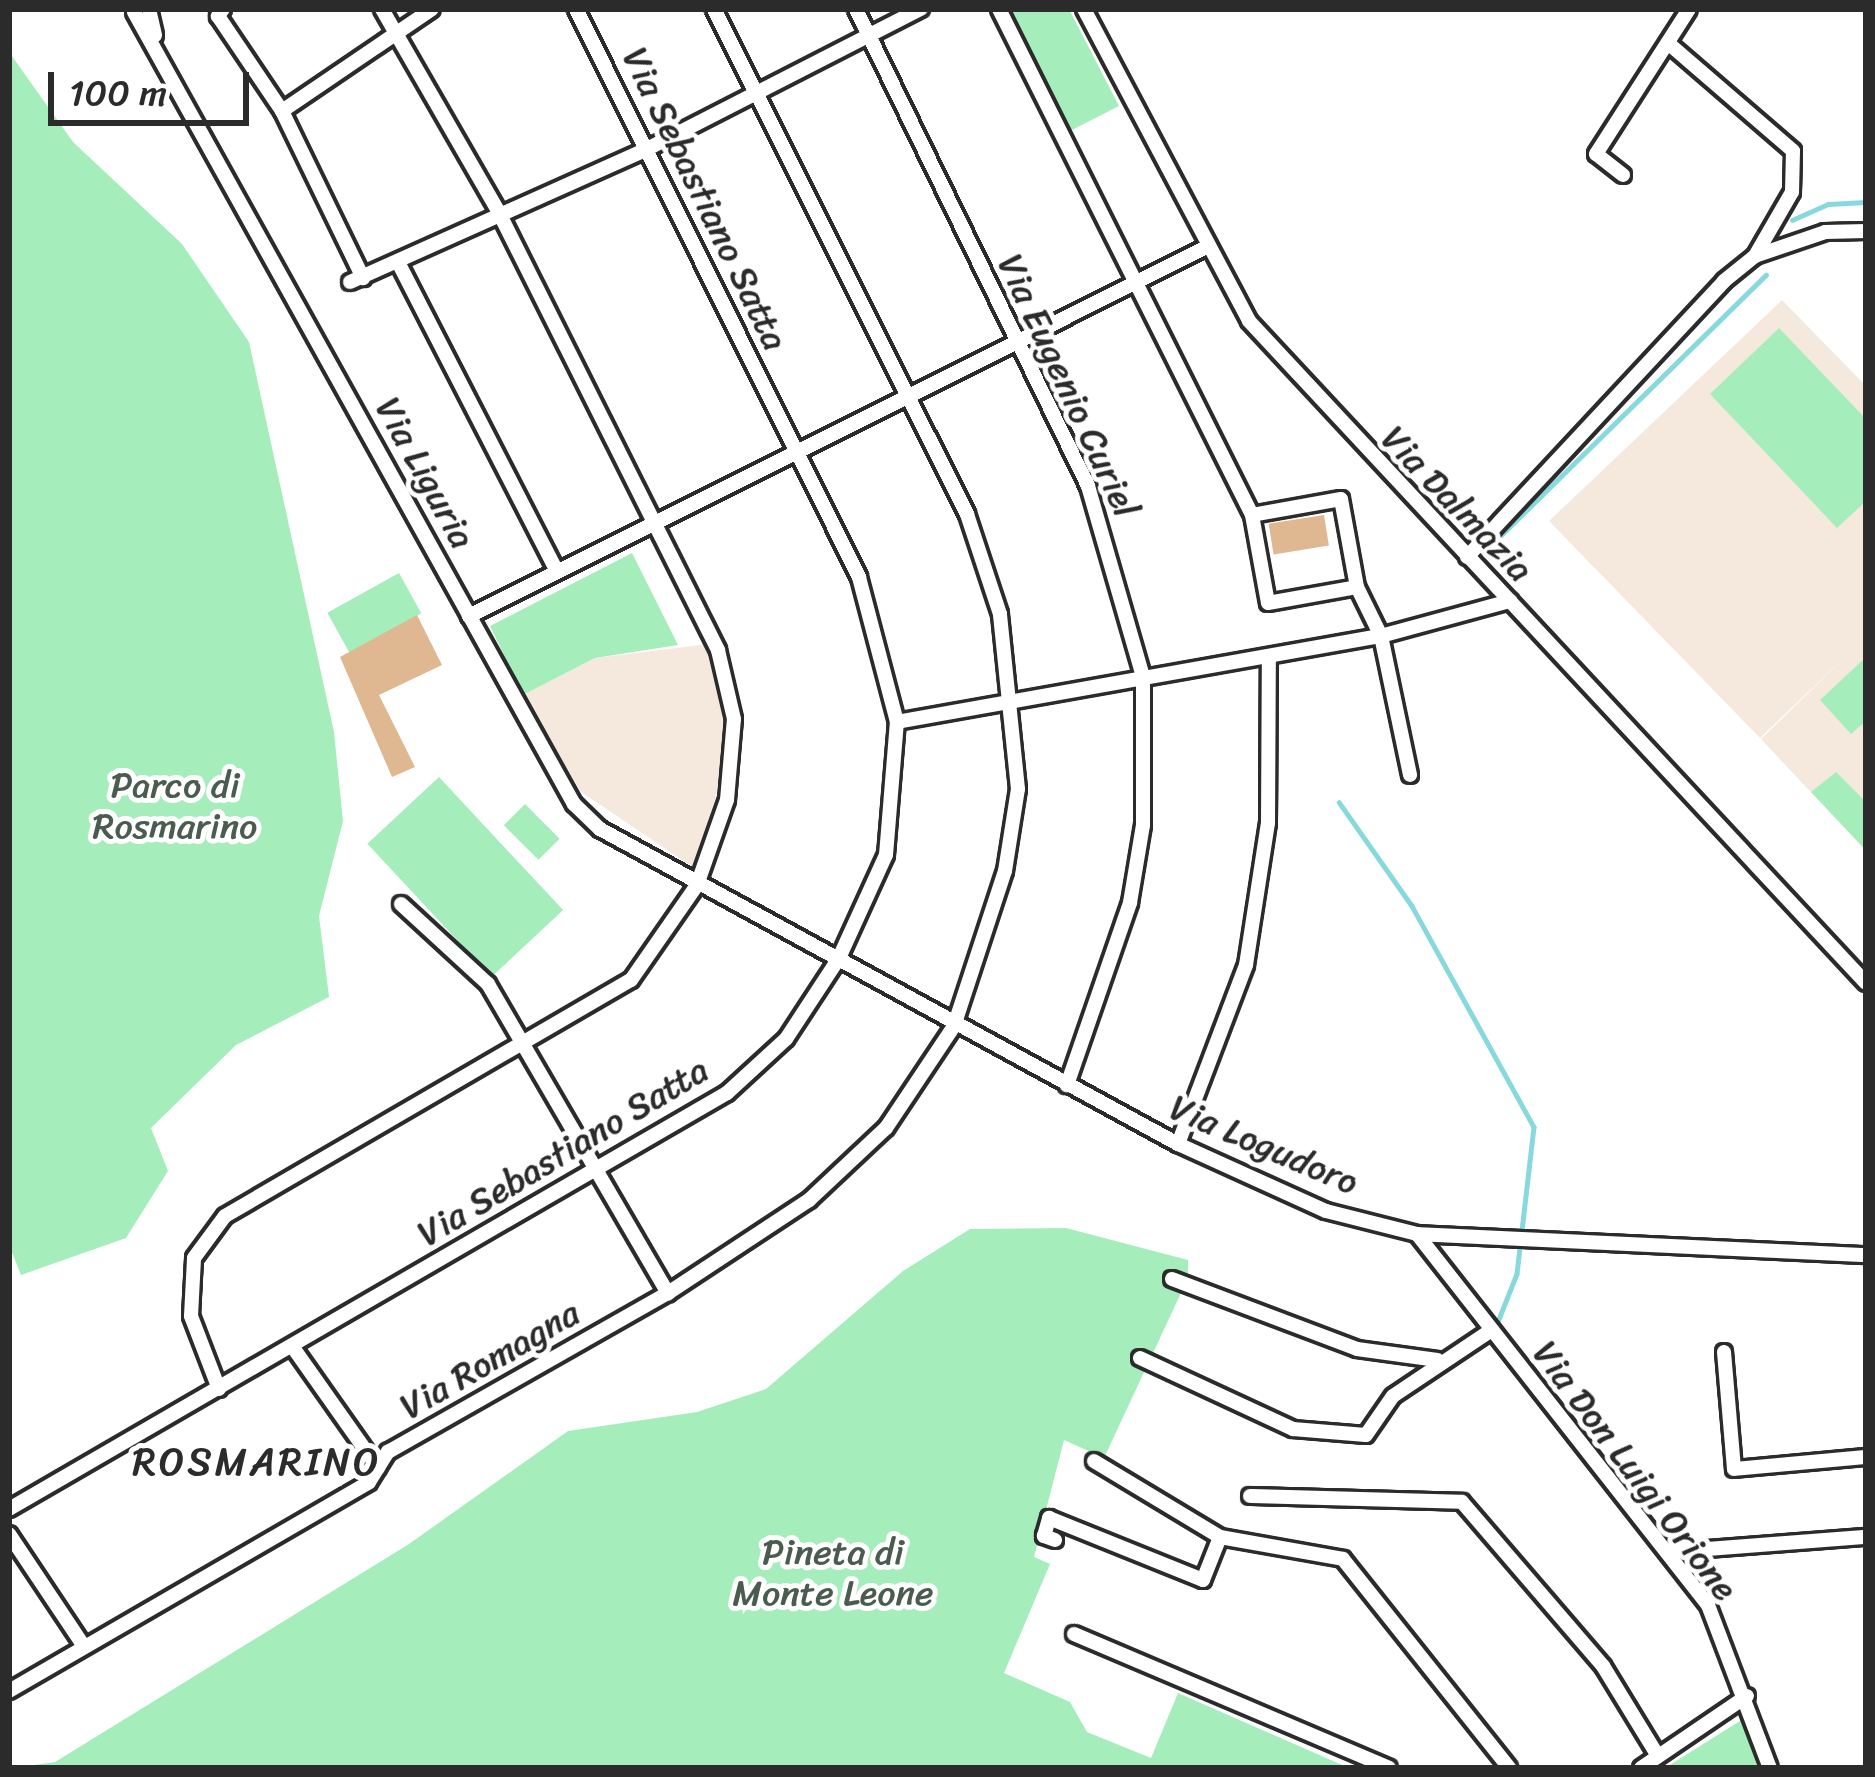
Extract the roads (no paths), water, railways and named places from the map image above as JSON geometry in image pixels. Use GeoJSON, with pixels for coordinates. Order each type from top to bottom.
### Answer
{"type":"FeatureCollection","features":[{"type":"Feature","properties":{"kind":"street"},"geometry":{"type":"LineString","coordinates":[[223,9],[218,16],[282,111],[357,280],[645,149],[921,9]]}},
{"type":"Feature","properties":{"kind":"street"},"geometry":{"type":"LineString","coordinates":[[219,1389],[191,1316],[194,1258],[226,1216],[523,1048],[631,980],[697,885],[727,800],[734,719],[718,650],[501,216],[400,31],[382,9]]}},
{"type":"Feature","properties":{"kind":"street"},"geometry":{"type":"LineString","coordinates":[[282,111],[432,9]]}},
{"type":"Feature","properties":{"kind":"street","name":"Via Sebastiano Satta"},"geometry":{"type":"LineString","coordinates":[[9,1509],[727,1093],[786,1040],[839,958],[886,855],[897,722],[860,577],[576,9]]}},
{"type":"Feature","properties":{"kind":"street","name":"Via Romagna"},"geometry":{"type":"LineString","coordinates":[[9,1691],[377,1468],[388,1452],[668,1293],[809,1200],[871,1143],[954,1025],[1005,872],[1018,789],[1000,614],[967,514],[714,9]]}},
{"type":"Feature","properties":{"kind":"street","name":"Via Eugenio Curiel"},"geometry":{"type":"LineString","coordinates":[[856,9],[1088,486],[1143,677],[1143,825],[1130,903],[1067,1085]]}},
{"type":"Feature","properties":{"kind":"street"},"geometry":{"type":"LineString","coordinates":[[1000,9],[1252,515],[1268,603],[1357,587]]}},
{"type":"Feature","properties":{"kind":"street","name":"Via Dalmazia"},"geometry":{"type":"LineString","coordinates":[[1084,9],[1249,321],[1866,983]]}},
{"type":"Feature","properties":{"kind":"street"},"geometry":{"type":"LineString","coordinates":[[1623,175],[1596,154],[1688,9]]}},
{"type":"Feature","properties":{"kind":"street","name":"Via Liguria"},"geometry":{"type":"LineString","coordinates":[[136,10],[574,804],[697,885]]}},
{"type":"Feature","properties":{"kind":"street"},"geometry":{"type":"LineString","coordinates":[[1467,557],[1755,256],[1792,192],[1793,151],[1668,43]]}},
{"type":"Feature","properties":{"kind":"street"},"geometry":{"type":"LineString","coordinates":[[1755,256],[1826,232],[1866,231]]}},
{"type":"Feature","properties":{"kind":"street"},"geometry":{"type":"LineString","coordinates":[[470,616],[1209,246]]}},
{"type":"Feature","properties":{"kind":"street"},"geometry":{"type":"LineString","coordinates":[[399,264],[557,572]]}},
{"type":"Feature","properties":{"kind":"street"},"geometry":{"type":"LineString","coordinates":[[1252,515],[1341,499],[1357,587],[1381,636],[1410,775]]}},
{"type":"Feature","properties":{"kind":"street"},"geometry":{"type":"LineString","coordinates":[[897,722],[1381,636],[1510,602]]}},
{"type":"Feature","properties":{"kind":"street"},"geometry":{"type":"LineString","coordinates":[[1178,1144],[1246,965],[1268,823],[1269,656]]}},
{"type":"Feature","properties":{"kind":"street","name":"Via Logudoro"},"geometry":{"type":"LineString","coordinates":[[697,885],[1178,1144],[1326,1211],[1417,1234],[1866,1255]]}},
{"type":"Feature","properties":{"kind":"street"},"geometry":{"type":"LineString","coordinates":[[401,904],[488,984],[668,1293]]}},
{"type":"Feature","properties":{"kind":"street","name":"Via Don Luigi Orione"},"geometry":{"type":"LineString","coordinates":[[1417,1234],[1708,1606],[1747,1696],[1770,1768]]}},
{"type":"Feature","properties":{"kind":"street"},"geometry":{"type":"LineString","coordinates":[[1172,1279],[1358,1349],[1437,1360]]}},
{"type":"Feature","properties":{"kind":"street"},"geometry":{"type":"LineString","coordinates":[[1140,1358],[1294,1429],[1366,1435],[1437,1360],[1490,1331]]}},
{"type":"Feature","properties":{"kind":"street"},"geometry":{"type":"LineString","coordinates":[[292,1346],[377,1468]]}},
{"type":"Feature","properties":{"kind":"street"},"geometry":{"type":"LineString","coordinates":[[1724,1352],[1734,1469],[1866,1457]]}},
{"type":"Feature","properties":{"kind":"street"},"geometry":{"type":"LineString","coordinates":[[1094,1461],[1220,1537],[1343,1559],[1509,1768]]}},
{"type":"Feature","properties":{"kind":"street"},"geometry":{"type":"LineString","coordinates":[[1250,1496],[1462,1502],[1603,1666],[1658,1756]]}},
{"type":"Feature","properties":{"kind":"street"},"geometry":{"type":"LineString","coordinates":[[1055,1540],[1044,1536],[1049,1519],[1203,1580],[1220,1537]]}},
{"type":"Feature","properties":{"kind":"street"},"geometry":{"type":"LineString","coordinates":[[9,1534],[83,1645]]}},
{"type":"Feature","properties":{"kind":"street"},"geometry":{"type":"LineString","coordinates":[[1669,1552],[1866,1537]]}},
{"type":"Feature","properties":{"kind":"street"},"geometry":{"type":"LineString","coordinates":[[1074,1634],[1389,1768]]}},
{"type":"Feature","properties":{"kind":"street"},"geometry":{"type":"LineString","coordinates":[[1641,1768],[1747,1696]]}},
{"type":"Feature","properties":{"kind":"waterway"},"geometry":{"type":"LineString","coordinates":[[1792,220],[1828,204],[1866,202]]}},
{"type":"Feature","properties":{"kind":"waterway"},"geometry":{"type":"LineString","coordinates":[[1489,547],[1766,275]]}},
{"type":"Feature","properties":{"kind":"waterway"},"geometry":{"type":"LineString","coordinates":[[1339,802],[1412,906],[1534,1127],[1517,1274],[1498,1322]]}},
{"type":"Feature","properties":{"kind":"district","name":"ROSMARINO"},"geometry":{"type":"Point","coordinates":[257,1462]}},
{"type":"Feature","properties":{"kind":"park label","name":"Parco di Rosmarino"},"geometry":{"type":"Point","coordinates":[175,806]}},
{"type":"Feature","properties":{"kind":"park label","name":"Pineta di Monte Leone"},"geometry":{"type":"Point","coordinates":[833,1572]}}]}
